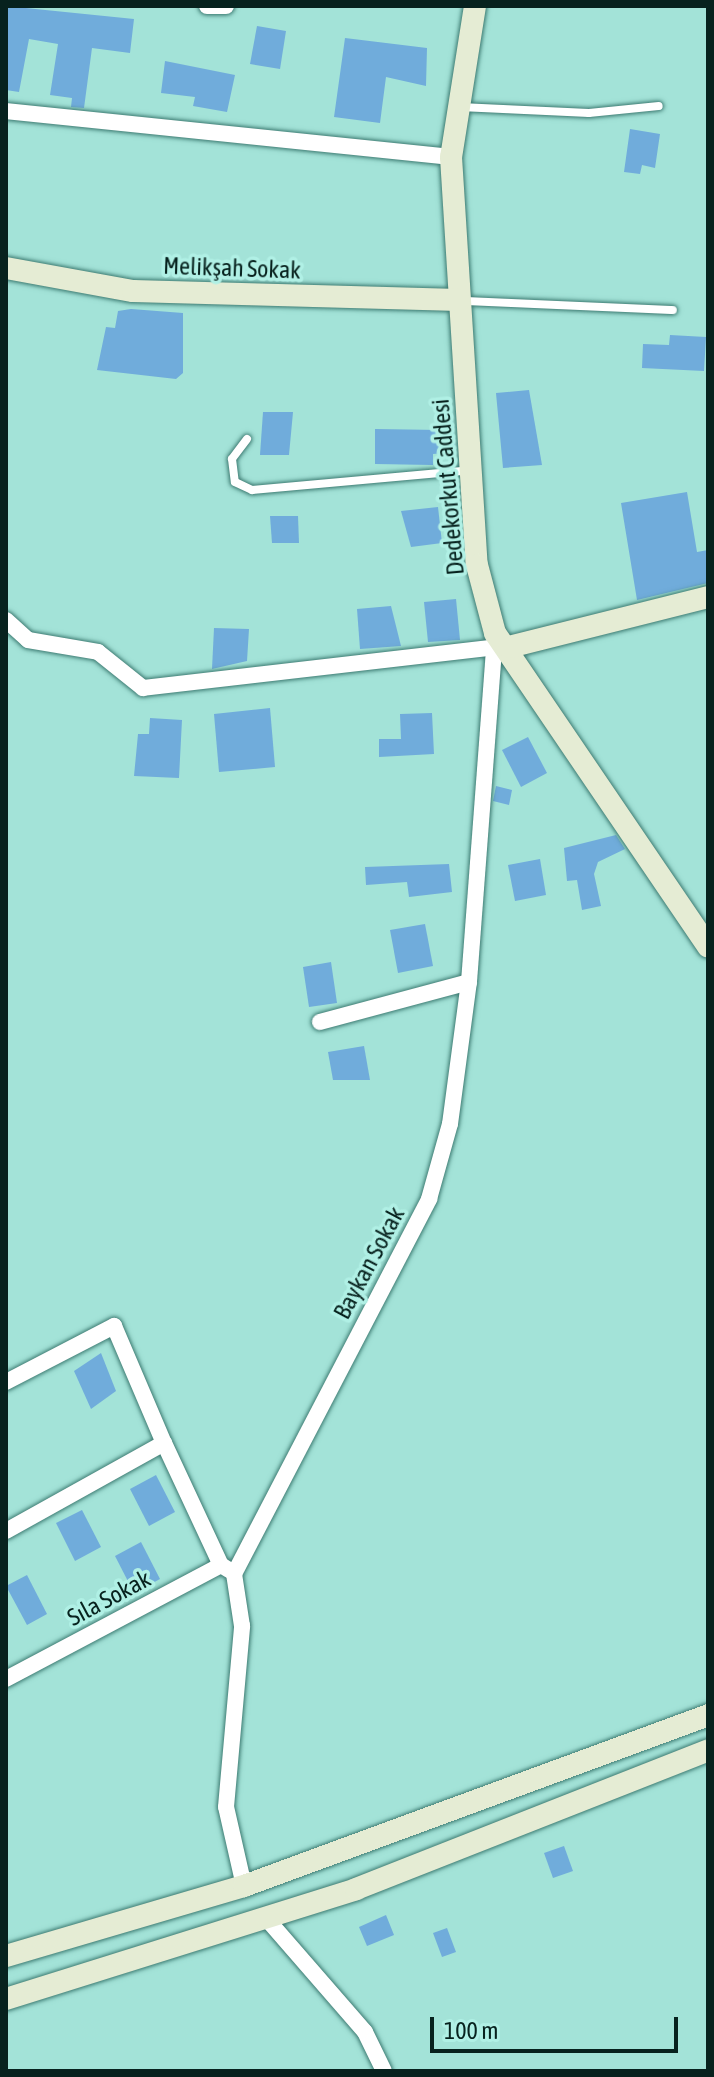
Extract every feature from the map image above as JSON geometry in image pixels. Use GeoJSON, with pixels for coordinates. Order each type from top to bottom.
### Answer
{"type":"FeatureCollection","features":[{"type":"Feature","properties":{"kind":"street"},"geometry":{"type":"LineString","coordinates":[[207,6],[226,6]]}},
{"type":"Feature","properties":{"kind":"street","name":"Dedekorkut Caddesi"},"geometry":{"type":"LineString","coordinates":[[475,6],[451,157],[477,565],[498,643],[708,946]]}},
{"type":"Feature","properties":{"kind":"street"},"geometry":{"type":"LineString","coordinates":[[6,111],[451,157]]}},
{"type":"Feature","properties":{"kind":"street","name":"Melikşah Sokak"},"geometry":{"type":"LineString","coordinates":[[6,268],[133,291],[459,300]]}},
{"type":"Feature","properties":{"kind":"street"},"geometry":{"type":"LineString","coordinates":[[6,620],[28,640],[98,652],[143,688],[498,643],[708,597]]}},
{"type":"Feature","properties":{"kind":"street","name":"Baykan Sokak"},"geometry":{"type":"LineString","coordinates":[[228,1569],[429,1199],[450,1124],[469,982],[498,643]]}},
{"type":"Feature","properties":{"kind":"street"},"geometry":{"type":"LineString","coordinates":[[320,1022],[469,982]]}},
{"type":"Feature","properties":{"kind":"street"},"geometry":{"type":"LineString","coordinates":[[6,1382],[114,1326],[164,1443],[228,1569],[242,1626],[226,1807],[244,1886]]}},
{"type":"Feature","properties":{"kind":"street"},"geometry":{"type":"LineString","coordinates":[[6,1531],[164,1443]]}},
{"type":"Feature","properties":{"kind":"street","name":"Sıla Sokak"},"geometry":{"type":"LineString","coordinates":[[6,1679],[228,1569]]}},
{"type":"Feature","properties":{"kind":"street"},"geometry":{"type":"LineString","coordinates":[[6,1956],[244,1886],[708,1715]]}},
{"type":"Feature","properties":{"kind":"street"},"geometry":{"type":"LineString","coordinates":[[6,1999],[266,1918],[708,1750]]}},
{"type":"Feature","properties":{"kind":"street"},"geometry":{"type":"LineString","coordinates":[[266,1918],[365,2032],[384,2071]]}},
{"type":"Feature","properties":{"kind":"lane"},"geometry":{"type":"LineString","coordinates":[[459,107],[589,113],[659,106]]}},
{"type":"Feature","properties":{"kind":"lane"},"geometry":{"type":"LineString","coordinates":[[459,300],[673,310]]}},
{"type":"Feature","properties":{"kind":"lane"},"geometry":{"type":"LineString","coordinates":[[247,439],[232,459],[235,482],[252,490],[473,470]]}},
{"type":"Feature","properties":{"kind":"building"},"geometry":{"type":"Polygon","coordinates":[[[6,6],[134,19],[130,53],[92,48],[84,108],[71,107],[72,98],[50,95],[58,44],[29,39],[19,92],[6,90],[6,6]]]}},
{"type":"Feature","properties":{"kind":"building"},"geometry":{"type":"Polygon","coordinates":[[[257,26],[286,31],[280,69],[250,64],[257,26]]]}},
{"type":"Feature","properties":{"kind":"building"},"geometry":{"type":"Polygon","coordinates":[[[345,38],[427,48],[426,86],[386,77],[380,123],[334,117],[345,38]]]}},
{"type":"Feature","properties":{"kind":"building"},"geometry":{"type":"Polygon","coordinates":[[[165,61],[235,75],[227,112],[193,106],[195,97],[161,93],[165,61]]]}},
{"type":"Feature","properties":{"kind":"building"},"geometry":{"type":"Polygon","coordinates":[[[630,129],[660,134],[655,168],[642,165],[640,174],[624,172],[630,129]]]}},
{"type":"Feature","properties":{"kind":"building"},"geometry":{"type":"Polygon","coordinates":[[[118,311],[183,313],[183,373],[176,379],[97,370],[106,327],[115,328],[118,311]]]}},
{"type":"Feature","properties":{"kind":"building"},"geometry":{"type":"Polygon","coordinates":[[[670,335],[706,337],[704,371],[642,368],[643,344],[669,345],[670,335]]]}},
{"type":"Feature","properties":{"kind":"building"},"geometry":{"type":"Polygon","coordinates":[[[529,390],[542,465],[503,468],[496,393],[529,390]]]}},
{"type":"Feature","properties":{"kind":"building"},"geometry":{"type":"Polygon","coordinates":[[[263,412],[293,412],[289,455],[260,455],[263,412]]]}},
{"type":"Feature","properties":{"kind":"building"},"geometry":{"type":"Polygon","coordinates":[[[452,419],[456,452],[433,454],[433,465],[375,464],[375,429],[440,430],[439,420],[452,419]]]}},
{"type":"Feature","properties":{"kind":"building"},"geometry":{"type":"Polygon","coordinates":[[[687,492],[697,552],[708,550],[708,583],[637,600],[621,503],[687,492]]]}},
{"type":"Feature","properties":{"kind":"building"},"geometry":{"type":"Polygon","coordinates":[[[438,507],[442,543],[411,547],[401,511],[438,507]]]}},
{"type":"Feature","properties":{"kind":"building"},"geometry":{"type":"Polygon","coordinates":[[[270,516],[298,516],[299,543],[272,543],[270,516]]]}},
{"type":"Feature","properties":{"kind":"building"},"geometry":{"type":"Polygon","coordinates":[[[456,599],[460,640],[428,642],[424,602],[456,599]]]}},
{"type":"Feature","properties":{"kind":"building"},"geometry":{"type":"Polygon","coordinates":[[[391,606],[401,646],[360,649],[357,609],[391,606]]]}},
{"type":"Feature","properties":{"kind":"building"},"geometry":{"type":"Polygon","coordinates":[[[214,628],[249,629],[247,661],[212,669],[214,628]]]}},
{"type":"Feature","properties":{"kind":"building"},"geometry":{"type":"Polygon","coordinates":[[[270,708],[275,767],[219,772],[214,714],[270,708]]]}},
{"type":"Feature","properties":{"kind":"building"},"geometry":{"type":"Polygon","coordinates":[[[432,713],[434,754],[379,757],[379,739],[401,739],[400,714],[432,713]]]}},
{"type":"Feature","properties":{"kind":"building"},"geometry":{"type":"Polygon","coordinates":[[[150,718],[182,720],[179,778],[134,776],[138,734],[149,734],[150,718]]]}},
{"type":"Feature","properties":{"kind":"building"},"geometry":{"type":"Polygon","coordinates":[[[528,737],[547,773],[521,787],[502,750],[528,737]]]}},
{"type":"Feature","properties":{"kind":"building"},"geometry":{"type":"Polygon","coordinates":[[[496,786],[512,790],[509,805],[493,801],[496,786]]]}},
{"type":"Feature","properties":{"kind":"building"},"geometry":{"type":"Polygon","coordinates":[[[616,835],[625,849],[598,862],[594,874],[601,906],[582,910],[577,880],[567,881],[564,848],[616,835]]]}},
{"type":"Feature","properties":{"kind":"building"},"geometry":{"type":"Polygon","coordinates":[[[540,859],[546,895],[515,901],[508,865],[540,859]]]}},
{"type":"Feature","properties":{"kind":"building"},"geometry":{"type":"Polygon","coordinates":[[[449,864],[452,892],[409,897],[407,882],[366,885],[365,867],[449,864]]]}},
{"type":"Feature","properties":{"kind":"building"},"geometry":{"type":"Polygon","coordinates":[[[425,924],[433,966],[398,973],[390,930],[425,924]]]}},
{"type":"Feature","properties":{"kind":"building"},"geometry":{"type":"Polygon","coordinates":[[[331,962],[337,1003],[309,1007],[303,967],[331,962]]]}},
{"type":"Feature","properties":{"kind":"building"},"geometry":{"type":"Polygon","coordinates":[[[364,1046],[370,1080],[333,1080],[328,1052],[364,1046]]]}},
{"type":"Feature","properties":{"kind":"building"},"geometry":{"type":"Polygon","coordinates":[[[101,1353],[116,1391],[91,1409],[74,1371],[101,1353]]]}},
{"type":"Feature","properties":{"kind":"building"},"geometry":{"type":"Polygon","coordinates":[[[156,1475],[175,1512],[149,1526],[130,1489],[156,1475]]]}},
{"type":"Feature","properties":{"kind":"building"},"geometry":{"type":"Polygon","coordinates":[[[82,1510],[101,1547],[75,1561],[56,1523],[82,1510]]]}},
{"type":"Feature","properties":{"kind":"building"},"geometry":{"type":"Polygon","coordinates":[[[141,1542],[160,1579],[134,1593],[115,1556],[141,1542]]]}},
{"type":"Feature","properties":{"kind":"building"},"geometry":{"type":"Polygon","coordinates":[[[27,1575],[47,1614],[27,1625],[6,1586],[27,1575]]]}},
{"type":"Feature","properties":{"kind":"building"},"geometry":{"type":"Polygon","coordinates":[[[564,1846],[573,1871],[553,1878],[544,1853],[564,1846]]]}},
{"type":"Feature","properties":{"kind":"building"},"geometry":{"type":"Polygon","coordinates":[[[386,1915],[394,1935],[367,1946],[359,1927],[386,1915]]]}},
{"type":"Feature","properties":{"kind":"building"},"geometry":{"type":"Polygon","coordinates":[[[447,1928],[456,1952],[442,1957],[433,1933],[447,1928]]]}}]}
